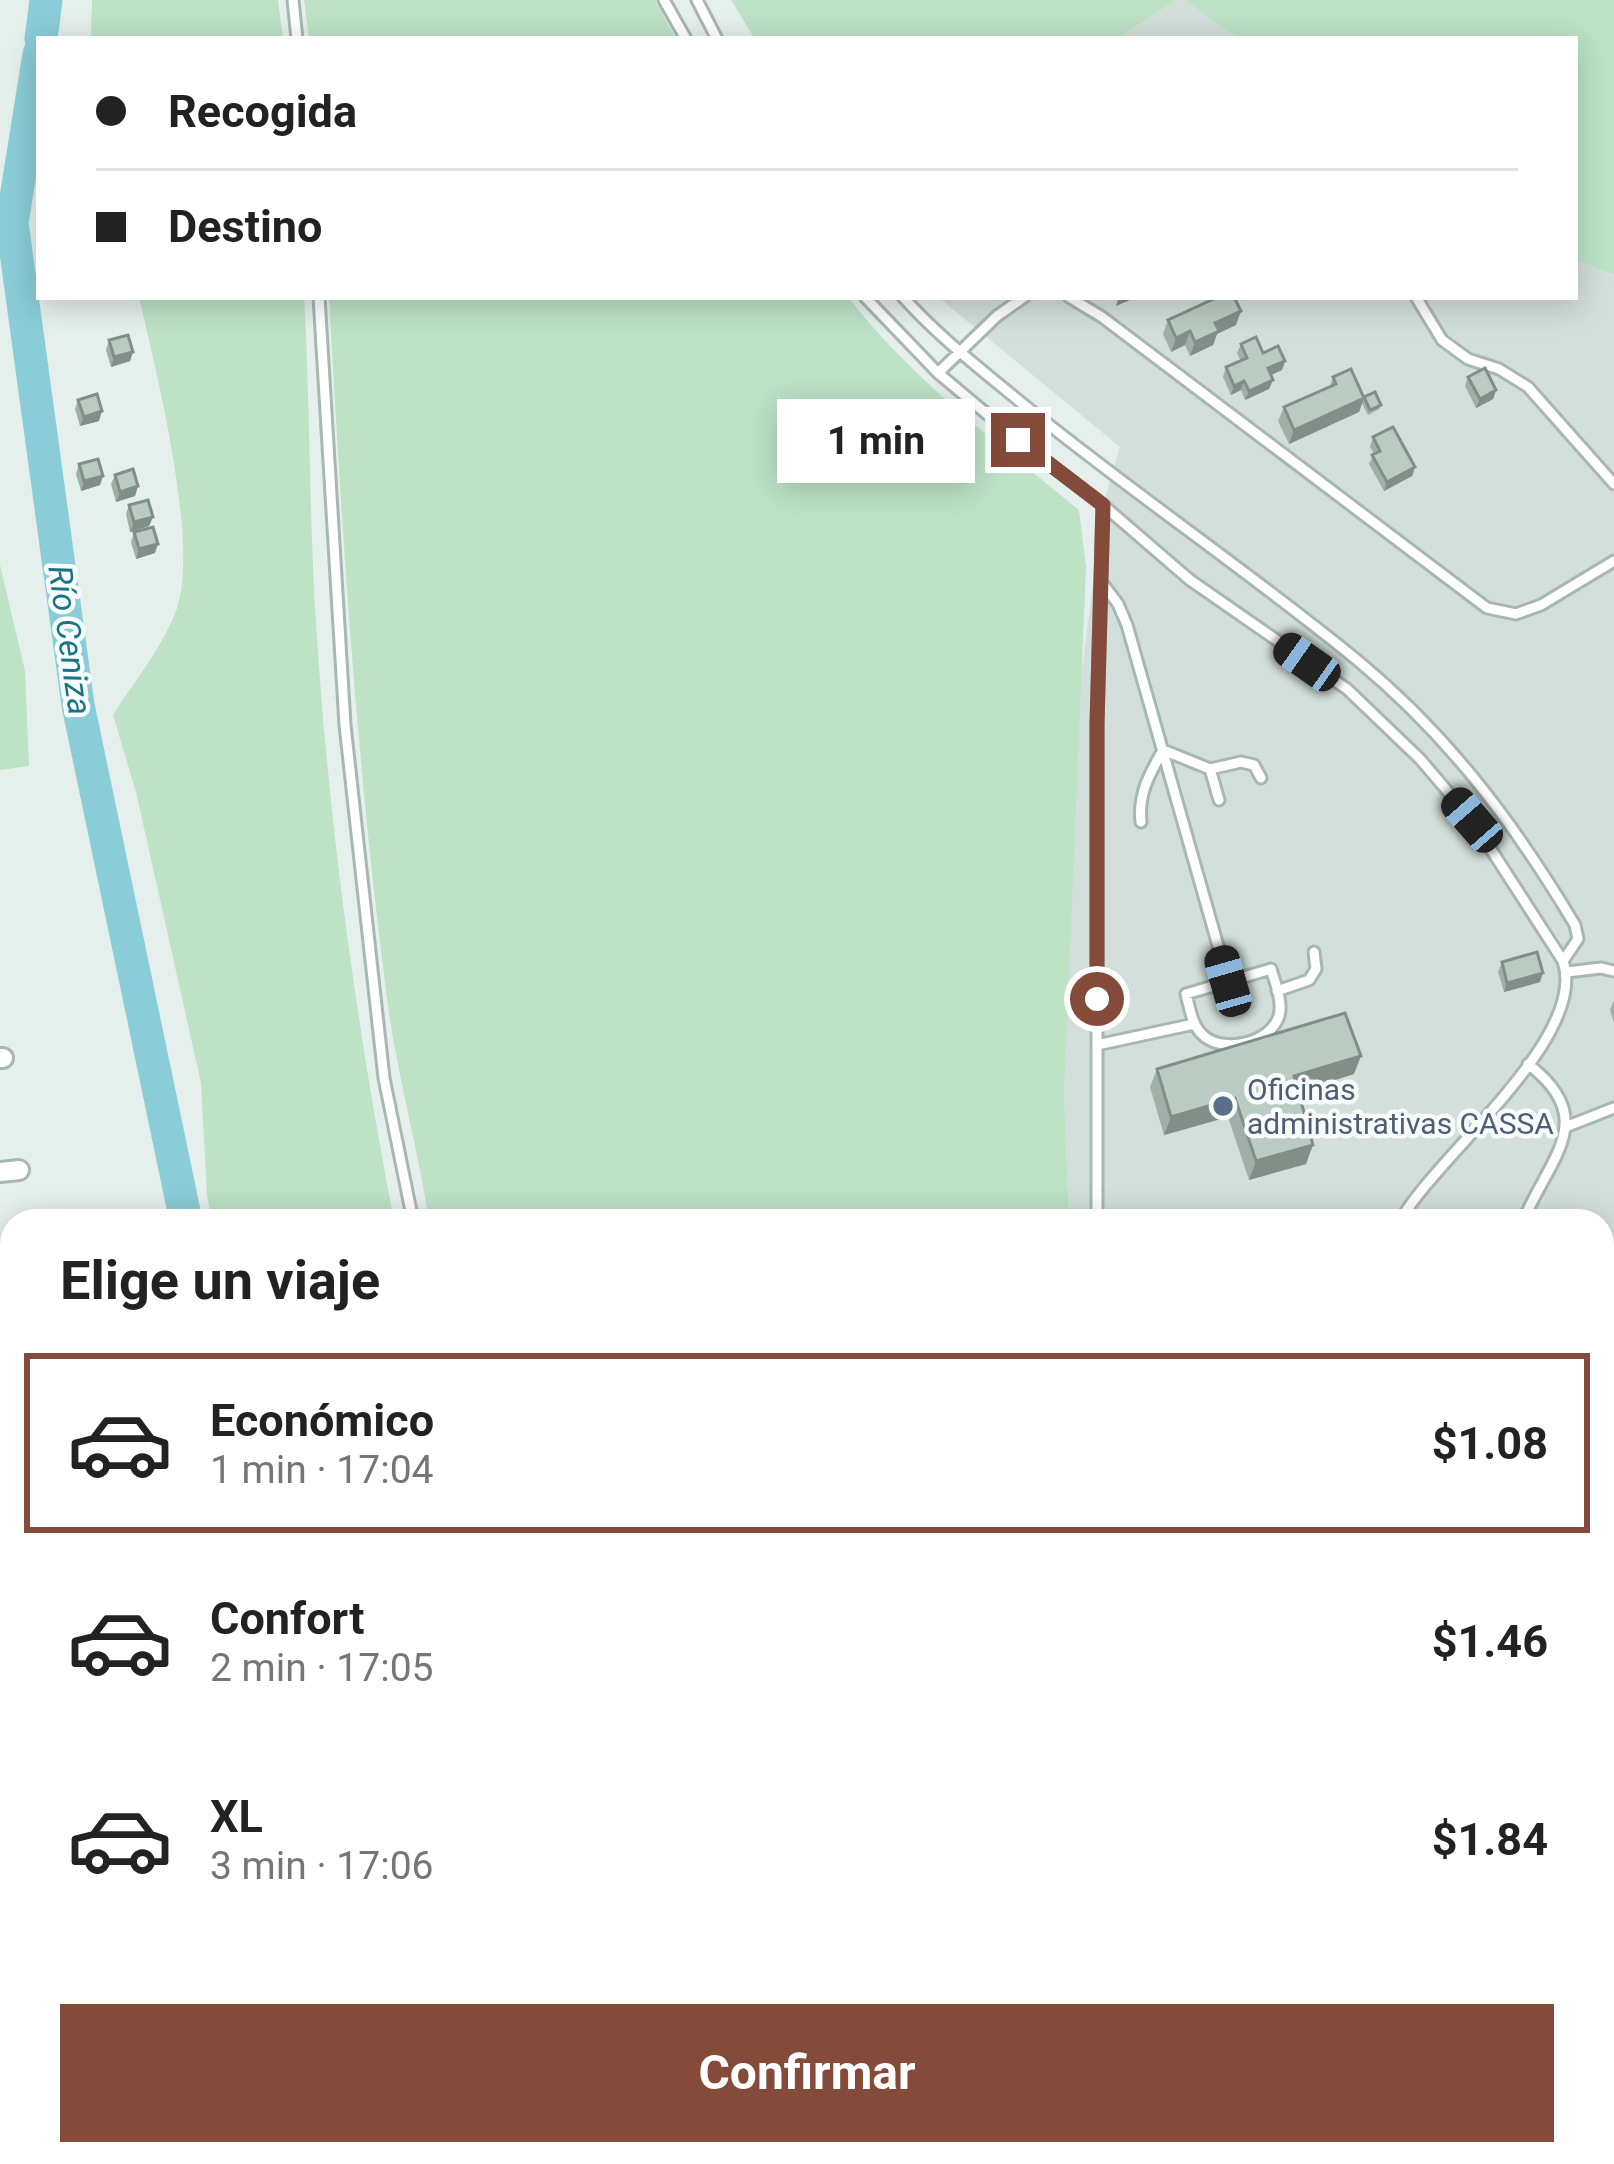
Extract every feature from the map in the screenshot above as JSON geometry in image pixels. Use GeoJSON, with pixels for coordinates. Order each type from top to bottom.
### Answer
{"type":"FeatureCollection","features":[{"type":"Feature","properties":{"kind":"lane"},"geometry":{"type":"LineString","coordinates":[[292,0],[298,36]]}},
{"type":"Feature","properties":{"kind":"lane"},"geometry":{"type":"LineString","coordinates":[[664,0],[684,36]]}},
{"type":"Feature","properties":{"kind":"lane"},"geometry":{"type":"LineString","coordinates":[[697,0],[715,36]]}},
{"type":"Feature","properties":{"kind":"lane"},"geometry":{"type":"LineString","coordinates":[[320,300],[345,725],[384,1078],[411,1209]]}},
{"type":"Feature","properties":{"kind":"lane"},"geometry":{"type":"LineString","coordinates":[[869,300],[938,373],[1190,580],[1347,689],[1420,760],[1472,820],[1565,967]]}},
{"type":"Feature","properties":{"kind":"lane"},"geometry":{"type":"LineString","coordinates":[[906,300],[1053,429],[1359,662],[1444,743],[1494,799],[1575,925],[1578,939],[1565,967],[1562,1009],[1549,1036],[1407,1209]]}},
{"type":"Feature","properties":{"kind":"lane"},"geometry":{"type":"LineString","coordinates":[[938,373],[1020,300]]}},
{"type":"Feature","properties":{"kind":"lane"},"geometry":{"type":"LineString","coordinates":[[1074,300],[1487,608],[1516,614],[1541,605],[1614,561]]}},
{"type":"Feature","properties":{"kind":"lane"},"geometry":{"type":"LineString","coordinates":[[1418,300],[1442,340],[1468,359],[1499,369],[1528,387],[1614,484]]}},
{"type":"Feature","properties":{"kind":"lane"},"geometry":{"type":"LineString","coordinates":[[1097,1209],[1097,724],[1103,505]]}},
{"type":"Feature","properties":{"kind":"lane"},"geometry":{"type":"LineString","coordinates":[[1103,584],[1127,625],[1228,981]]}},
{"type":"Feature","properties":{"kind":"lane"},"geometry":{"type":"LineString","coordinates":[[1163,750],[1210,769],[1241,762],[1254,765],[1261,778]]}},
{"type":"Feature","properties":{"kind":"lane"},"geometry":{"type":"LineString","coordinates":[[1141,822],[1139,803],[1145,782],[1163,750]]}},
{"type":"Feature","properties":{"kind":"lane"},"geometry":{"type":"LineString","coordinates":[[1210,769],[1219,800]]}},
{"type":"Feature","properties":{"kind":"lane"},"geometry":{"type":"LineString","coordinates":[[1277,991],[1310,980],[1316,969],[1314,952]]}},
{"type":"Feature","properties":{"kind":"lane"},"geometry":{"type":"LineString","coordinates":[[1565,967],[1614,971]]}},
{"type":"Feature","properties":{"kind":"lane"},"geometry":{"type":"LineString","coordinates":[[1271,969],[1279,1016],[1268,1031],[1248,1042],[1226,1046],[1206,1038],[1194,1024],[1186,994],[1228,981],[1271,969]]}},
{"type":"Feature","properties":{"kind":"lane"},"geometry":{"type":"LineString","coordinates":[[1097,1045],[1194,1024]]}},
{"type":"Feature","properties":{"kind":"lane"},"geometry":{"type":"LineString","coordinates":[[1528,1064],[1549,1080],[1562,1099],[1568,1126],[1529,1209]]}},
{"type":"Feature","properties":{"kind":"lane"},"geometry":{"type":"LineString","coordinates":[[1568,1126],[1614,1108]]}},
{"type":"Feature","properties":{"kind":"shaded area"},"geometry":{"type":"Polygon","coordinates":[[[1176,0],[1184,0],[1236,36],[1122,36],[1176,0]]]}},
{"type":"Feature","properties":{"kind":"shaded area"},"geometry":{"type":"Polygon","coordinates":[[[1578,260],[1614,275],[1614,1209],[1069,1209],[1064,1093],[1078,700],[1103,505],[1120,447],[942,300],[1578,300],[1578,260]]]}},
{"type":"Feature","properties":{"kind":"green space"},"geometry":{"type":"Polygon","coordinates":[[[92,0],[278,0],[283,36],[91,36],[92,0]]]}},
{"type":"Feature","properties":{"kind":"green space"},"geometry":{"type":"Polygon","coordinates":[[[304,0],[655,0],[674,36],[309,36],[304,0]]]}},
{"type":"Feature","properties":{"kind":"green space"},"geometry":{"type":"Polygon","coordinates":[[[731,0],[1176,0],[1122,36],[753,36],[731,0]]]}},
{"type":"Feature","properties":{"kind":"green space"},"geometry":{"type":"Polygon","coordinates":[[[1184,0],[1614,0],[1614,275],[1578,260],[1578,36],[1236,36],[1184,0]]]}},
{"type":"Feature","properties":{"kind":"green space"},"geometry":{"type":"Polygon","coordinates":[[[140,300],[304,300],[313,568],[327,761],[355,992],[392,1209],[210,1209],[201,1083],[136,792],[113,715],[163,638],[176,611],[182,582],[179,502],[140,300]]]}},
{"type":"Feature","properties":{"kind":"green space"},"geometry":{"type":"Polygon","coordinates":[[[329,300],[850,300],[928,383],[1079,510],[1086,567],[1064,1093],[1069,1209],[427,1209],[392,1033],[377,918],[345,564],[329,300]]]}},
{"type":"Feature","properties":{"kind":"green space"},"geometry":{"type":"Polygon","coordinates":[[[0,565],[25,671],[29,766],[0,770],[0,565]]]}},
{"type":"Feature","properties":{"kind":"building"},"geometry":{"type":"Polygon","coordinates":[[[1211,300],[1236,300],[1241,311],[1215,323],[1219,331],[1195,342],[1190,331],[1176,338],[1168,320],[1211,300]]]}},
{"type":"Feature","properties":{"kind":"building"},"geometry":{"type":"Polygon","coordinates":[[[128,335],[133,352],[114,357],[109,340],[128,335]]]}},
{"type":"Feature","properties":{"kind":"building"},"geometry":{"type":"Polygon","coordinates":[[[1256,337],[1263,353],[1278,346],[1285,361],[1268,368],[1273,380],[1249,391],[1244,381],[1234,386],[1226,367],[1247,358],[1241,344],[1256,337]]]}},
{"type":"Feature","properties":{"kind":"building"},"geometry":{"type":"Polygon","coordinates":[[[1485,368],[1496,390],[1480,399],[1468,377],[1485,368]]]}},
{"type":"Feature","properties":{"kind":"building"},"geometry":{"type":"Polygon","coordinates":[[[1351,369],[1364,398],[1294,430],[1284,407],[1336,384],[1333,377],[1351,369]]]}},
{"type":"Feature","properties":{"kind":"building"},"geometry":{"type":"Polygon","coordinates":[[[1375,392],[1381,405],[1370,410],[1364,397],[1375,392]]]}},
{"type":"Feature","properties":{"kind":"building"},"geometry":{"type":"Polygon","coordinates":[[[97,394],[102,411],[84,417],[78,400],[97,394]]]}},
{"type":"Feature","properties":{"kind":"building"},"geometry":{"type":"Polygon","coordinates":[[[1393,427],[1415,467],[1387,482],[1372,455],[1380,451],[1373,437],[1393,427]]]}},
{"type":"Feature","properties":{"kind":"building"},"geometry":{"type":"Polygon","coordinates":[[[98,459],[103,476],[84,481],[79,464],[98,459]]]}},
{"type":"Feature","properties":{"kind":"building"},"geometry":{"type":"Polygon","coordinates":[[[133,469],[138,486],[120,492],[115,475],[133,469]]]}},
{"type":"Feature","properties":{"kind":"building"},"geometry":{"type":"Polygon","coordinates":[[[148,500],[153,517],[134,522],[129,505],[148,500]]]}},
{"type":"Feature","properties":{"kind":"building"},"geometry":{"type":"Polygon","coordinates":[[[153,527],[158,544],[139,549],[134,532],[153,527]]]}},
{"type":"Feature","properties":{"kind":"building"},"geometry":{"type":"Polygon","coordinates":[[[1537,952],[1543,973],[1507,983],[1502,962],[1537,952]]]}},
{"type":"Feature","properties":{"kind":"building","name":"Oficinas administrativas CASSA"},"geometry":{"type":"Polygon","coordinates":[[[1345,1013],[1361,1056],[1294,1076],[1313,1145],[1256,1161],[1235,1098],[1171,1117],[1157,1069],[1345,1013]]]}},
{"type":"Feature","properties":{"kind":"waterway","name":"Río Ceniza"},"geometry":{"type":"LineString","coordinates":[[41,36],[46,0]]}},
{"type":"Feature","properties":{"kind":"waterway","name":"Río Ceniza"},"geometry":{"type":"LineString","coordinates":[[36,73],[12,223],[78,705],[183,1209]]}},
{"type":"Feature","properties":{"kind":"place","name":"Oficinas administrativas CASSA"},"geometry":{"type":"Point","coordinates":[1223,1106]}},
{"type":"Feature","properties":{"kind":"route"},"geometry":{"type":"LineString","coordinates":[[1018,440],[1103,505],[1097,999]]}}]}
